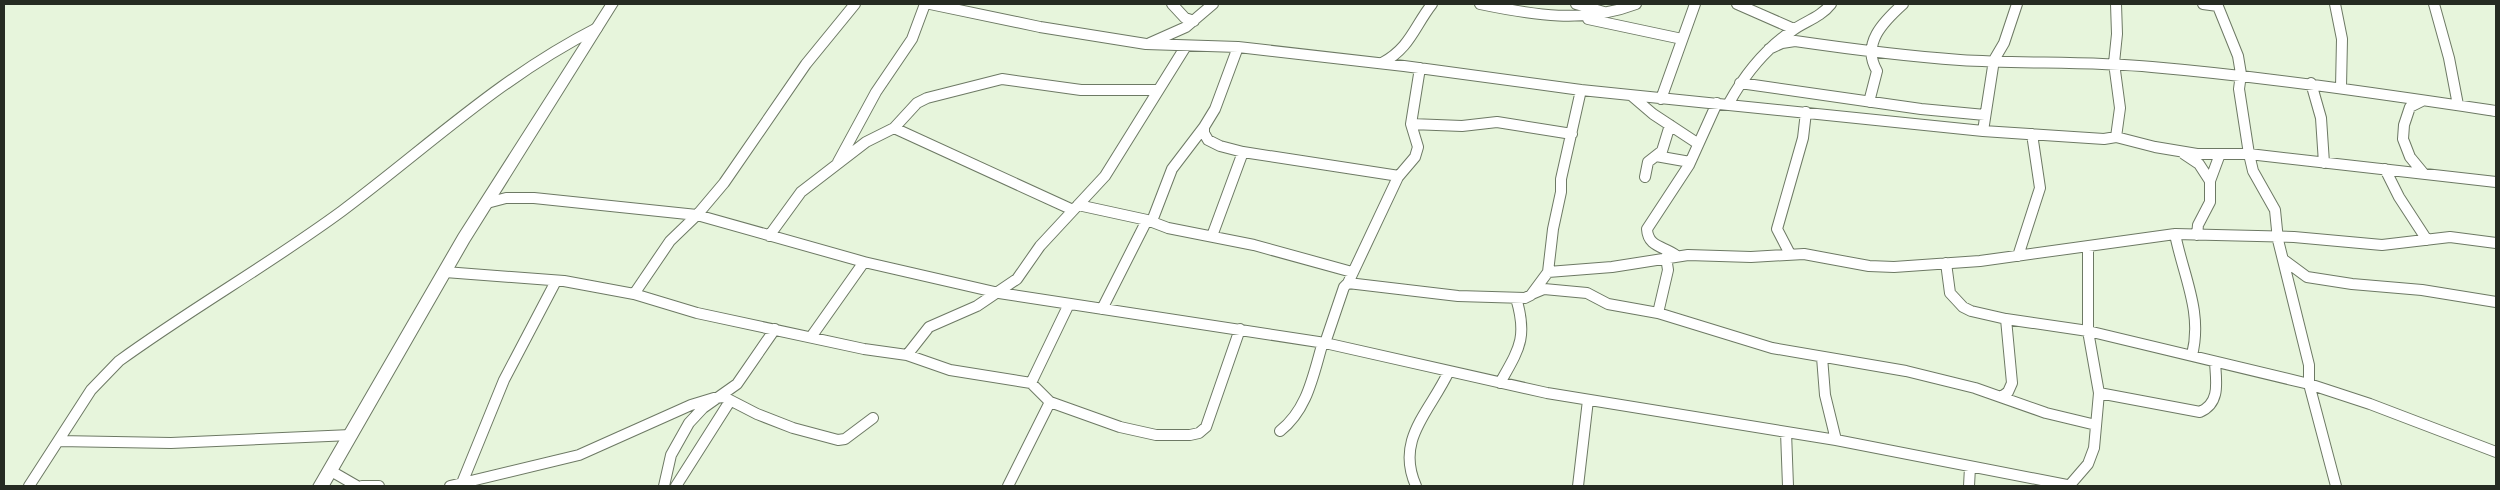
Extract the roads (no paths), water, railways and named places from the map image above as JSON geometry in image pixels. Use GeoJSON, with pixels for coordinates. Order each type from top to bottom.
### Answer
{"type":"FeatureCollection","features":[{"type":"Feature","properties":{"kind":"street"},"geometry":{"type":"LineString","coordinates":[[321,486],[445,272],[612,4]]}},
{"type":"Feature","properties":{"kind":"street"},"geometry":{"type":"LineString","coordinates":[[634,294],[670,241],[697,215],[724,183],[806,64],[855,4]]}},
{"type":"Feature","properties":{"kind":"street"},"geometry":{"type":"LineString","coordinates":[[837,163],[876,92],[908,46],[925,4]]}},
{"type":"Feature","properties":{"kind":"street"},"geometry":{"type":"LineString","coordinates":[[930,4],[1040,27],[1146,44],[1238,47],[1382,63],[1632,96],[1729,103],[1983,131],[2104,139],[2116,137],[2181,152],[2249,154],[2496,182]]}},
{"type":"Feature","properties":{"kind":"street"},"geometry":{"type":"LineString","coordinates":[[1172,4],[1185,18],[1194,21]]}},
{"type":"Feature","properties":{"kind":"street"},"geometry":{"type":"LineString","coordinates":[[1146,44],[1169,35],[1194,21],[1213,4]]}},
{"type":"Feature","properties":{"kind":"street"},"geometry":{"type":"LineString","coordinates":[[1382,63],[1398,56],[1414,35],[1432,4]]}},
{"type":"Feature","properties":{"kind":"street"},"geometry":{"type":"LineString","coordinates":[[1480,4],[1531,13],[1579,18],[1682,39]]}},
{"type":"Feature","properties":{"kind":"street"},"geometry":{"type":"LineString","coordinates":[[1576,4],[1609,12]]}},
{"type":"Feature","properties":{"kind":"street"},"geometry":{"type":"LineString","coordinates":[[1579,18],[1636,4]]}},
{"type":"Feature","properties":{"kind":"street"},"geometry":{"type":"LineString","coordinates":[[1660,99],[1695,4]]}},
{"type":"Feature","properties":{"kind":"street"},"geometry":{"type":"LineString","coordinates":[[1737,4],[1794,29]]}},
{"type":"Feature","properties":{"kind":"street"},"geometry":{"type":"LineString","coordinates":[[1729,103],[1740,84],[1769,49],[1794,29],[1826,12],[1831,4]]}},
{"type":"Feature","properties":{"kind":"street"},"geometry":{"type":"LineString","coordinates":[[1869,102],[1877,71],[1870,63],[1868,52],[1874,37],[1886,20],[1903,4]]}},
{"type":"Feature","properties":{"kind":"street"},"geometry":{"type":"LineString","coordinates":[[1983,131],[1994,60],[2004,43],[2017,4]]}},
{"type":"Feature","properties":{"kind":"street"},"geometry":{"type":"LineString","coordinates":[[2116,4],[2117,34],[2114,63],[2120,108],[2116,137]]}},
{"type":"Feature","properties":{"kind":"street"},"geometry":{"type":"LineString","coordinates":[[2203,4],[2217,5],[2232,38],[2241,76],[2238,83],[2249,154],[2253,171],[2273,203],[2277,236],[2309,365],[2309,384],[2336,486]]}},
{"type":"Feature","properties":{"kind":"street"},"geometry":{"type":"LineString","coordinates":[[2335,4],[2342,39],[2341,87]]}},
{"type":"Feature","properties":{"kind":"street"},"geometry":{"type":"LineString","coordinates":[[2434,4],[2450,58],[2458,106]]}},
{"type":"Feature","properties":{"kind":"street"},"geometry":{"type":"LineString","coordinates":[[29,486],[98,381],[119,360],[354,202],[479,100],[525,69],[597,28]]}},
{"type":"Feature","properties":{"kind":"street"},"geometry":{"type":"LineString","coordinates":[[1769,49],[1782,43],[1796,41],[1868,52],[1962,60],[2114,63],[2312,83],[2495,112]]}},
{"type":"Feature","properties":{"kind":"street"},"geometry":{"type":"LineString","coordinates":[[907,355],[930,327],[970,310],[999,293],[1017,279],[1040,246],[1105,176],[1132,137],[1157,90],[1186,46]]}},
{"type":"Feature","properties":{"kind":"street"},"geometry":{"type":"LineString","coordinates":[[1102,309],[1150,220],[1172,169],[1204,127],[1215,109],[1238,47]]}},
{"type":"Feature","properties":{"kind":"street"},"geometry":{"type":"LineString","coordinates":[[1280,430],[1294,420],[1306,398],[1337,304],[1399,176],[1415,157],[1418,147],[1411,124],[1420,68]]}},
{"type":"Feature","properties":{"kind":"street"},"geometry":{"type":"LineString","coordinates":[[769,236],[802,192],[837,163],[866,142],[894,128],[917,103],[943,93],[1002,79],[1081,90],[1157,90]]}},
{"type":"Feature","properties":{"kind":"street"},"geometry":{"type":"LineString","coordinates":[[2312,83],[2321,118],[2324,163]]}},
{"type":"Feature","properties":{"kind":"street"},"geometry":{"type":"LineString","coordinates":[[1740,84],[1869,102],[1985,115]]}},
{"type":"Feature","properties":{"kind":"street"},"geometry":{"type":"LineString","coordinates":[[1531,295],[1548,272],[1553,229],[1561,192],[1561,179],[1581,90]]}},
{"type":"Feature","properties":{"kind":"street"},"geometry":{"type":"LineString","coordinates":[[1632,96],[1697,143]]}},
{"type":"Feature","properties":{"kind":"street"},"geometry":{"type":"LineString","coordinates":[[2422,101],[2410,107],[2410,115],[2404,126],[2404,144],[2406,154],[2424,174]]}},
{"type":"Feature","properties":{"kind":"street"},"geometry":{"type":"LineString","coordinates":[[1672,257],[1652,244],[1646,234],[1647,229],[1690,162],[1717,102]]}},
{"type":"Feature","properties":{"kind":"street"},"geometry":{"type":"LineString","coordinates":[[1790,254],[1777,229],[1803,138],[1806,112]]}},
{"type":"Feature","properties":{"kind":"street"},"geometry":{"type":"LineString","coordinates":[[1411,124],[1462,126],[1497,122],[1572,134]]}},
{"type":"Feature","properties":{"kind":"street"},"geometry":{"type":"LineString","coordinates":[[1645,177],[1648,162],[1662,151],[1670,125]]}},
{"type":"Feature","properties":{"kind":"street"},"geometry":{"type":"LineString","coordinates":[[1204,127],[1204,133],[1208,140],[1220,146],[1243,152],[1399,176]]}},
{"type":"Feature","properties":{"kind":"street"},"geometry":{"type":"LineString","coordinates":[[894,128],[1076,207],[1150,220],[1168,228],[1307,258],[1352,272]]}},
{"type":"Feature","properties":{"kind":"street"},"geometry":{"type":"LineString","coordinates":[[2018,256],[2040,188],[2032,134]]}},
{"type":"Feature","properties":{"kind":"street"},"geometry":{"type":"LineString","coordinates":[[1212,236],[1243,152]]}},
{"type":"Feature","properties":{"kind":"street"},"geometry":{"type":"LineString","coordinates":[[2181,152],[2199,164],[2210,181]]}},
{"type":"Feature","properties":{"kind":"street"},"geometry":{"type":"LineString","coordinates":[[2197,235],[2198,225],[2210,202],[2210,181],[2220,154]]}},
{"type":"Feature","properties":{"kind":"street"},"geometry":{"type":"LineString","coordinates":[[1656,156],[1690,162]]}},
{"type":"Feature","properties":{"kind":"street"},"geometry":{"type":"LineString","coordinates":[[2385,169],[2399,196],[2428,240]]}},
{"type":"Feature","properties":{"kind":"street"},"geometry":{"type":"LineString","coordinates":[[487,203],[506,198],[534,198],[697,215],[864,262],[999,293],[1324,343],[1500,383],[1588,400],[1836,440],[2070,486],[2088,464],[2094,448],[2099,393],[2088,332],[2088,246]]}},
{"type":"Feature","properties":{"kind":"street"},"geometry":{"type":"LineString","coordinates":[[1548,272],[1612,267],[1672,257],[1751,257],[1790,254],[1816,255],[1869,266],[1894,267],[2018,256],[2175,234],[2277,236],[2382,245],[2450,237],[2496,244]]}},
{"type":"Feature","properties":{"kind":"street"},"geometry":{"type":"LineString","coordinates":[[2175,234],[2180,261],[2198,322],[2197,343],[2192,355]]}},
{"type":"Feature","properties":{"kind":"street"},"geometry":{"type":"LineString","coordinates":[[1658,313],[1672,257]]}},
{"type":"Feature","properties":{"kind":"street"},"geometry":{"type":"LineString","coordinates":[[2284,260],[2307,276],[2352,284],[2422,290],[2496,302]]}},
{"type":"Feature","properties":{"kind":"street"},"geometry":{"type":"LineString","coordinates":[[810,337],[833,308],[864,262]]}},
{"type":"Feature","properties":{"kind":"street"},"geometry":{"type":"LineString","coordinates":[[1946,263],[1950,293],[1963,307],[2006,319],[2088,332],[2192,355],[2309,384],[2370,404],[2496,452]]}},
{"type":"Feature","properties":{"kind":"street"},"geometry":{"type":"LineString","coordinates":[[445,272],[556,281],[634,294],[698,313],[864,349],[907,355],[950,370],[1031,383],[1050,402],[1077,413],[1137,431],[1170,436],[1199,433],[1209,421],[1240,329]]}},
{"type":"Feature","properties":{"kind":"street"},"geometry":{"type":"LineString","coordinates":[[462,483],[519,347],[556,281]]}},
{"type":"Feature","properties":{"kind":"street"},"geometry":{"type":"LineString","coordinates":[[1348,283],[1458,296],[1525,298],[1544,289],[1579,291],[1613,305],[1658,313],[1772,348],[1822,358],[1887,366],[1975,388],[2046,413],[2096,425]]}},
{"type":"Feature","properties":{"kind":"street"},"geometry":{"type":"LineString","coordinates":[[1500,383],[1521,346],[1521,314],[1516,298]]}},
{"type":"Feature","properties":{"kind":"street"},"geometry":{"type":"LineString","coordinates":[[1031,383],[1069,304]]}},
{"type":"Feature","properties":{"kind":"street"},"geometry":{"type":"LineString","coordinates":[[2002,397],[2008,392],[2012,383],[2006,319]]}},
{"type":"Feature","properties":{"kind":"street"},"geometry":{"type":"LineString","coordinates":[[676,486],[727,399],[752,366],[775,330]]}},
{"type":"Feature","properties":{"kind":"street"},"geometry":{"type":"LineString","coordinates":[[1822,358],[1825,395],[1836,440]]}},
{"type":"Feature","properties":{"kind":"street"},"geometry":{"type":"LineString","coordinates":[[2099,393],[2200,412],[2208,410],[2214,403],[2215,362]]}},
{"type":"Feature","properties":{"kind":"street"},"geometry":{"type":"LineString","coordinates":[[1416,486],[1407,471],[1412,438],[1449,371]]}},
{"type":"Feature","properties":{"kind":"street"},"geometry":{"type":"LineString","coordinates":[[664,486],[666,466],[692,418],[701,409],[727,399]]}},
{"type":"Feature","properties":{"kind":"street"},"geometry":{"type":"LineString","coordinates":[[450,486],[579,455],[691,405],[727,399],[793,428],[840,440],[873,418]]}},
{"type":"Feature","properties":{"kind":"street"},"geometry":{"type":"LineString","coordinates":[[1578,486],[1588,400]]}},
{"type":"Feature","properties":{"kind":"street"},"geometry":{"type":"LineString","coordinates":[[1008,486],[1050,402]]}},
{"type":"Feature","properties":{"kind":"street"},"geometry":{"type":"LineString","coordinates":[[1786,432],[1788,486]]}},
{"type":"Feature","properties":{"kind":"street"},"geometry":{"type":"LineString","coordinates":[[58,441],[171,443],[351,435]]}},
{"type":"Feature","properties":{"kind":"street"},"geometry":{"type":"LineString","coordinates":[[1969,486],[1970,467]]}},
{"type":"Feature","properties":{"kind":"street"},"geometry":{"type":"LineString","coordinates":[[331,471],[357,486]]}},
{"type":"Feature","properties":{"kind":"street"},"geometry":{"type":"LineString","coordinates":[[362,486],[379,486]]}}]}
